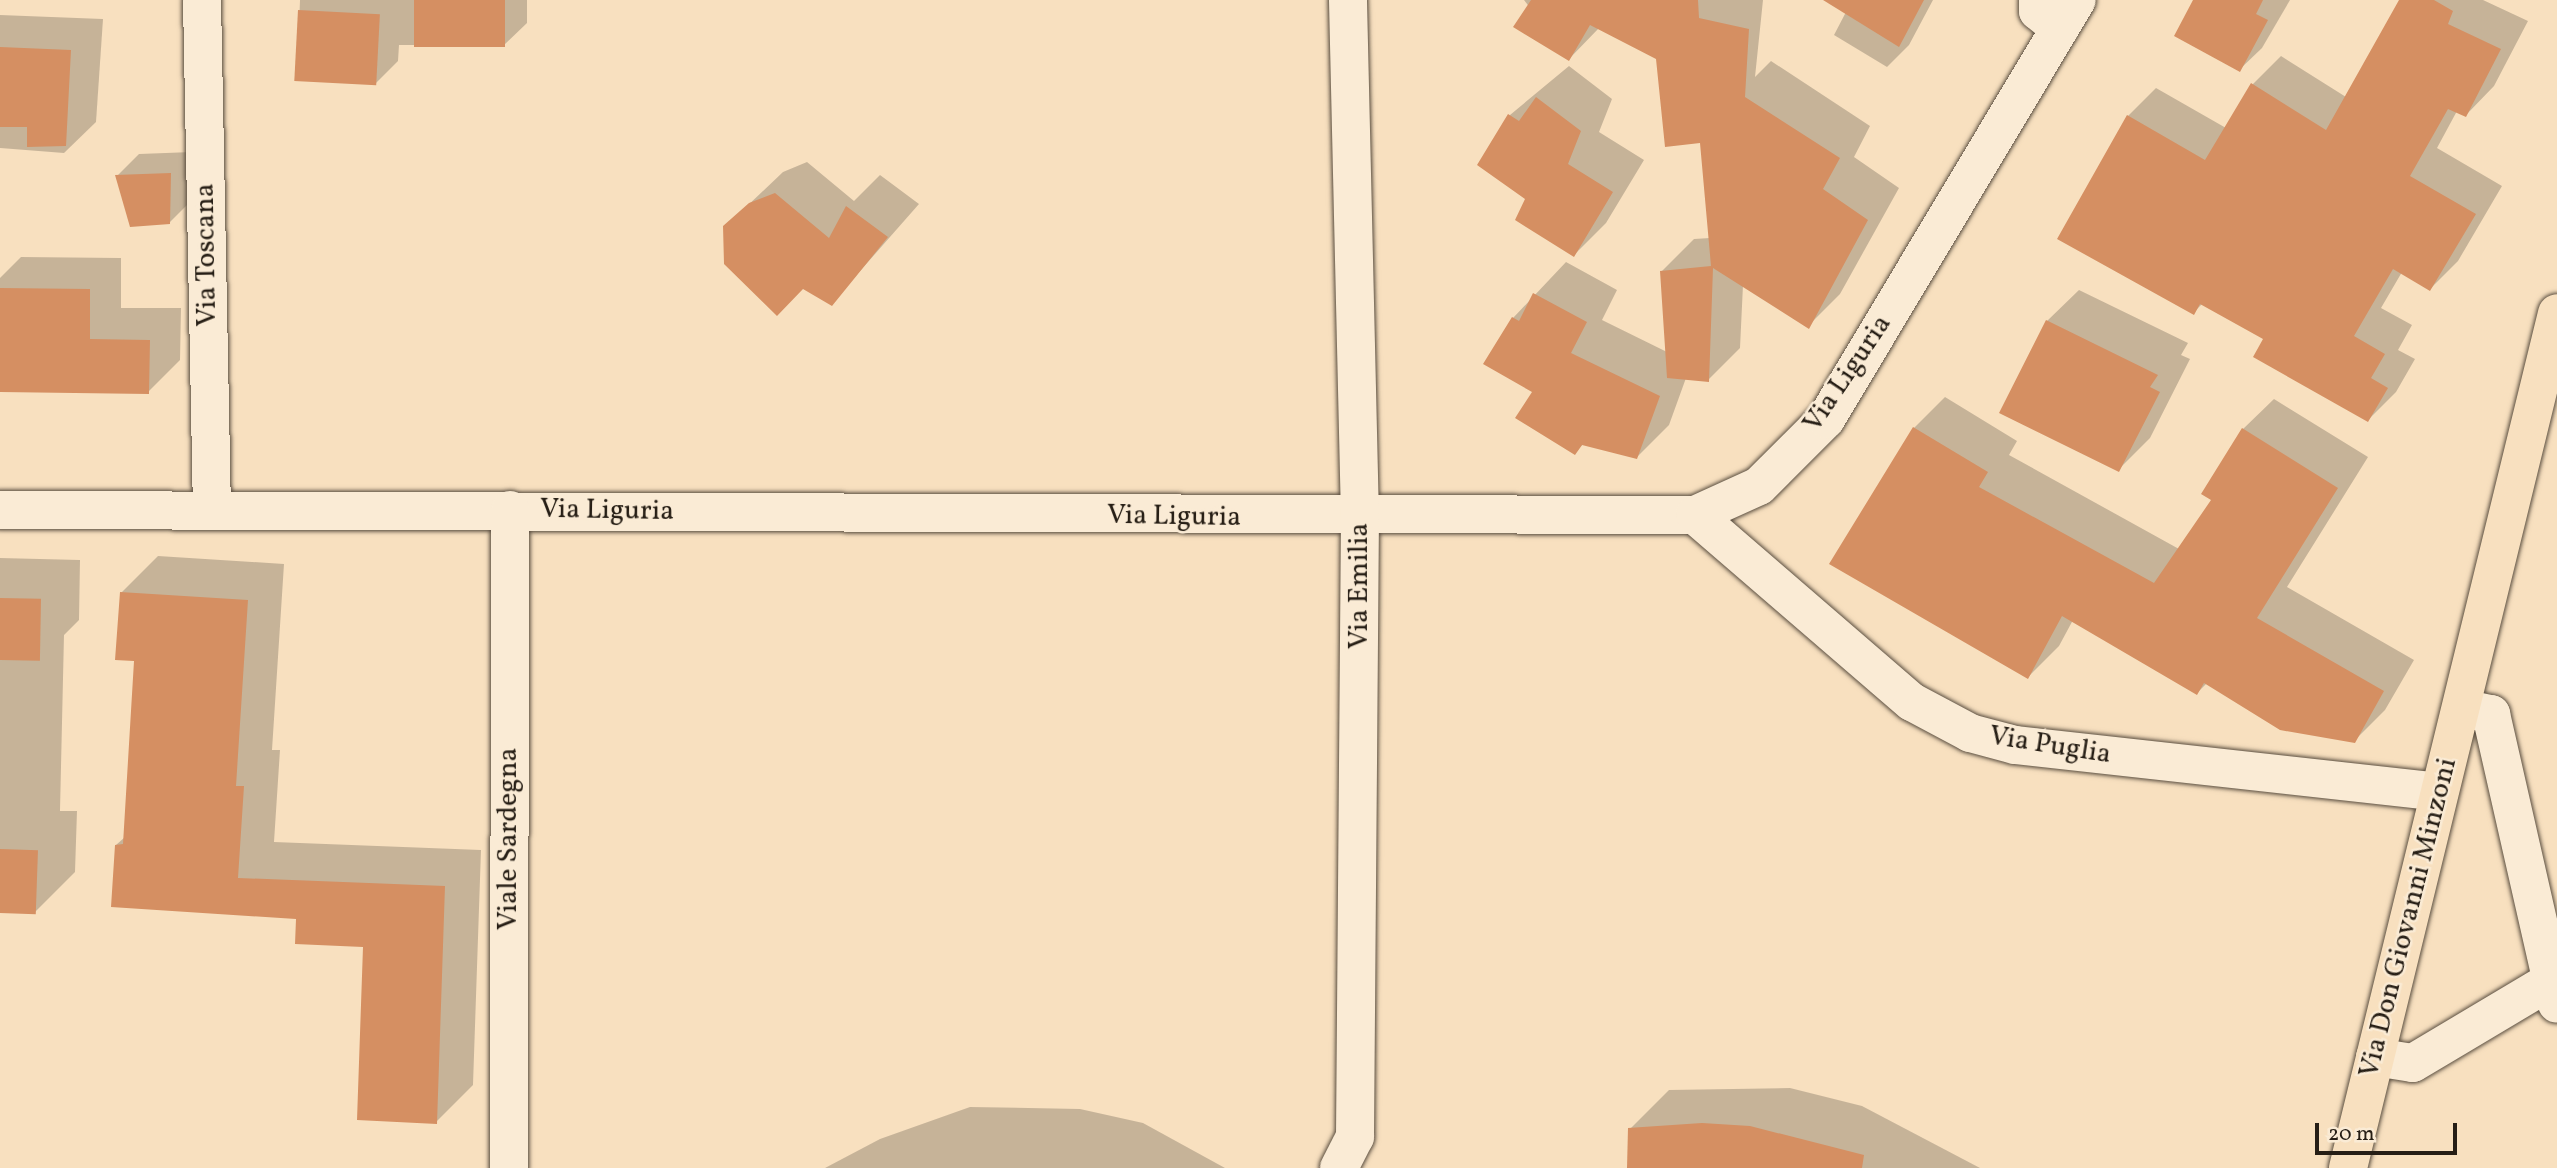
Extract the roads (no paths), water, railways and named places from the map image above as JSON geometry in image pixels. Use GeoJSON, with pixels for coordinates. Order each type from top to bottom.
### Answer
{"type":"FeatureCollection","features":[{"type":"Feature","properties":{"kind":"main road","name":"Via Don Giovanni Minzoni"},"geometry":{"type":"LineString","coordinates":[[2347,1168],[2557,313]]}},
{"type":"Feature","properties":{"kind":"street","name":"Via Toscana"},"geometry":{"type":"LineString","coordinates":[[202,0],[212,510]]}},
{"type":"Feature","properties":{"kind":"street","name":"Via Emilia"},"geometry":{"type":"LineString","coordinates":[[1339,1168],[1355,1138],[1360,518],[1348,0]]}},
{"type":"Feature","properties":{"kind":"street","name":"Via Liguria"},"geometry":{"type":"LineString","coordinates":[[0,510],[510,510],[1360,518],[1695,515],[1759,486],[1826,419],[2058,10]]}},
{"type":"Feature","properties":{"kind":"street","name":"Viale Sardegna"},"geometry":{"type":"LineString","coordinates":[[509,1168],[510,510]]}},
{"type":"Feature","properties":{"kind":"street","name":"Via Puglia"},"geometry":{"type":"LineString","coordinates":[[1695,515],[1912,702],[1970,733],[2015,745],[2438,792]]}},
{"type":"Feature","properties":{"kind":"street","name":"Via Don Giovanni Minzoni"},"geometry":{"type":"LineString","coordinates":[[2462,708],[2490,714],[2554,988]]}},
{"type":"Feature","properties":{"kind":"street"},"geometry":{"type":"LineString","coordinates":[[2375,1057],[2413,1063],[2554,988]]}}]}
